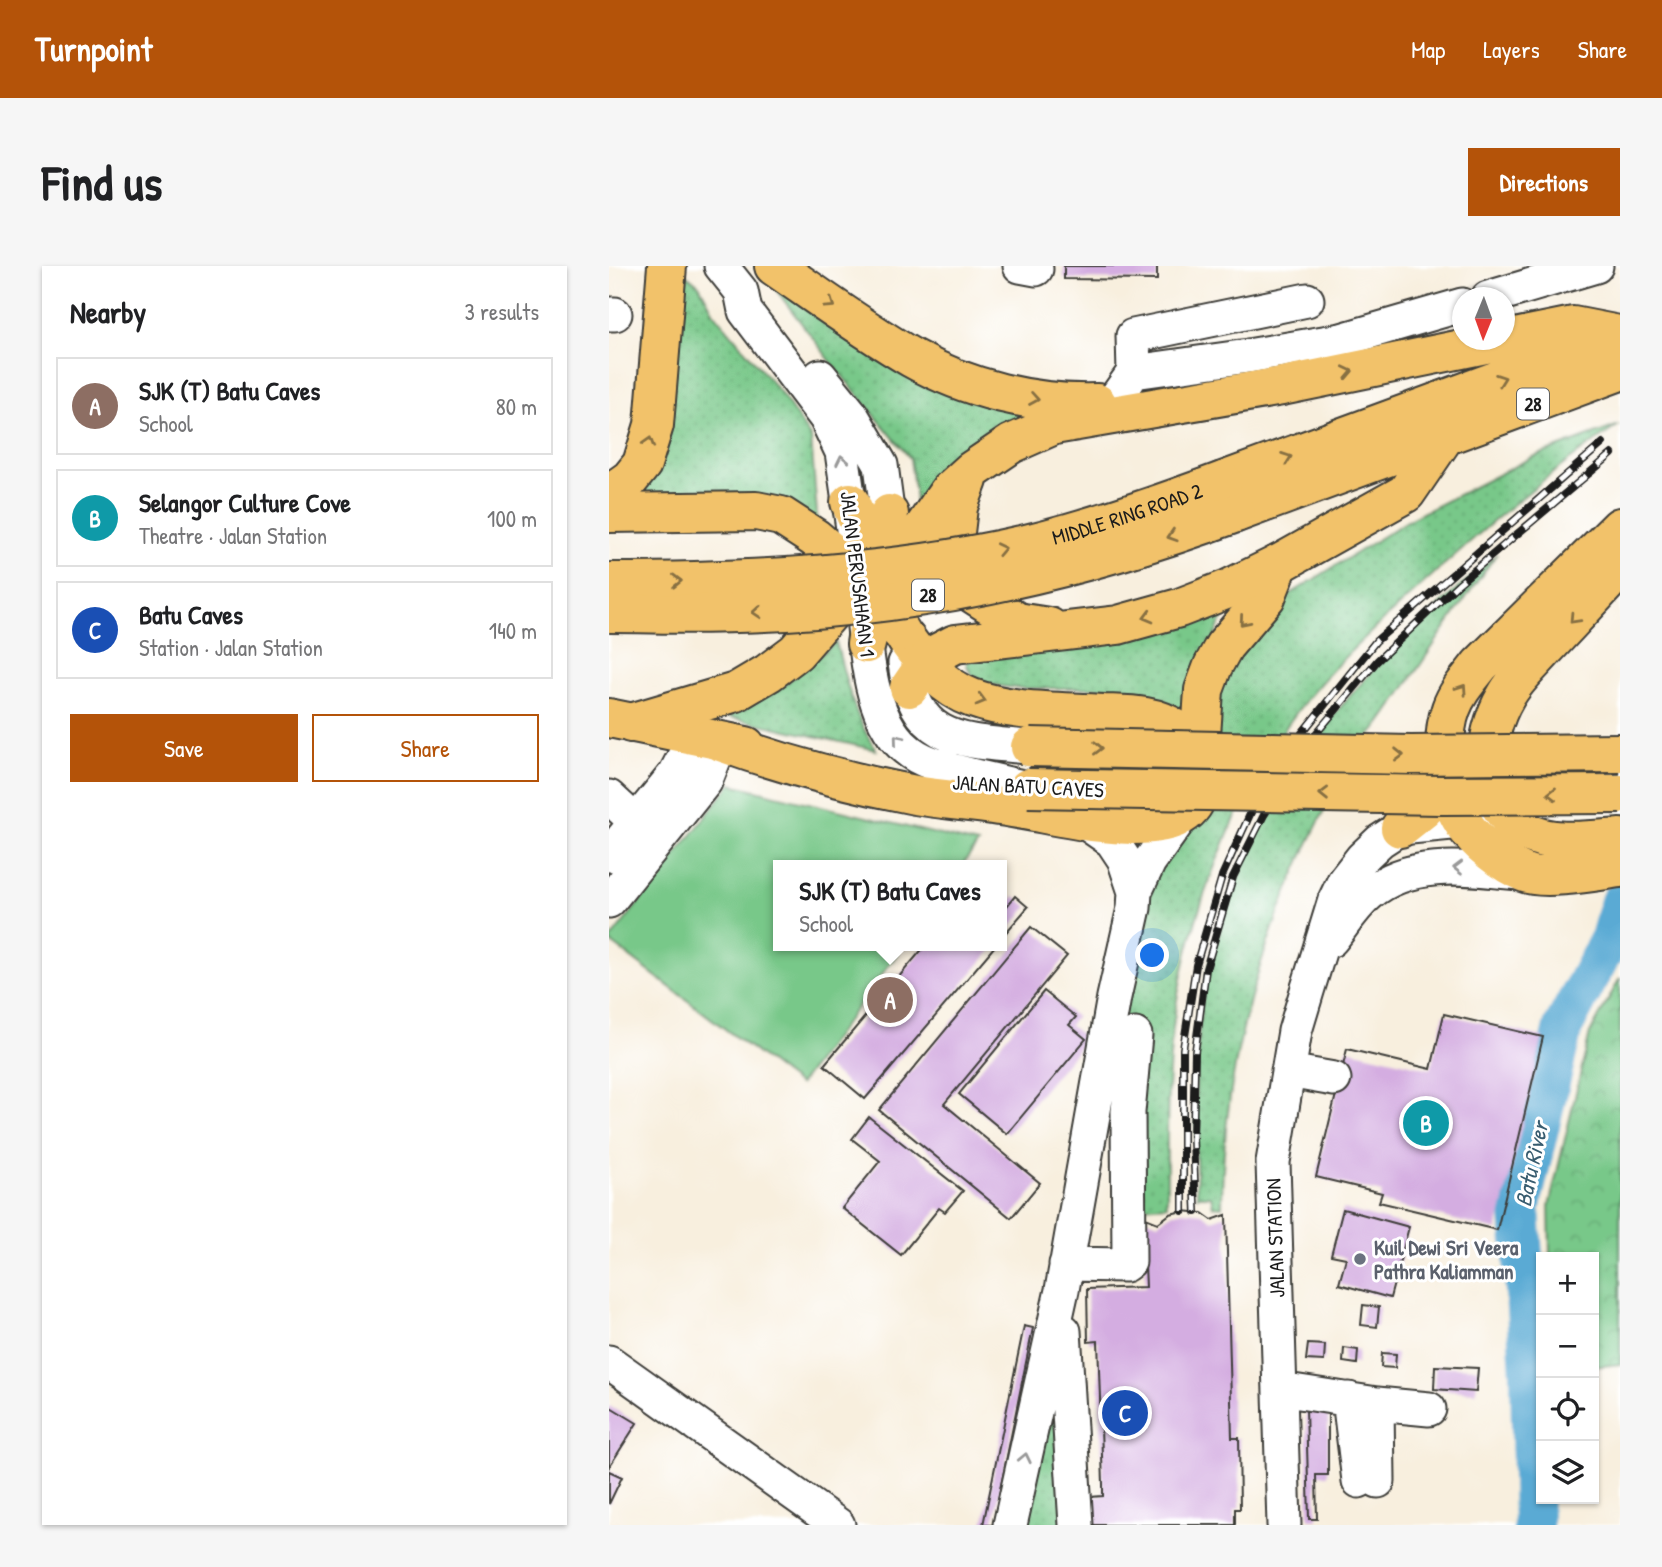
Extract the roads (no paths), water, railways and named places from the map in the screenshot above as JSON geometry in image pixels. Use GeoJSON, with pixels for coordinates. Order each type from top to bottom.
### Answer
{"type":"FeatureCollection","features":[{"type":"Feature","properties":{"kind":"main road"},"geometry":{"type":"LineString","coordinates":[[609,494],[630,478],[642,464],[654,425],[667,266]]}},
{"type":"Feature","properties":{"kind":"main road"},"geometry":{"type":"LineString","coordinates":[[773,266],[913,359],[1000,393],[1040,401],[1076,404],[1181,402]]}},
{"type":"Feature","properties":{"kind":"main road"},"geometry":{"type":"LineString","coordinates":[[620,721],[737,692],[768,673],[796,652],[814,629],[876,574],[949,491],[971,471],[1011,444],[1054,425],[1282,386],[1573,326],[1620,347]]}},
{"type":"Feature","properties":{"kind":"main road","name":"MIDDLE RING ROAD 2"},"geometry":{"type":"LineString","coordinates":[[609,582],[736,580],[903,565],[965,556],[1041,539],[1134,512],[1230,497],[1445,436],[1620,347]]}},
{"type":"Feature","properties":{"kind":"main road","name":"MIDDLE RING ROAD 2"},"geometry":{"type":"LineString","coordinates":[[609,613],[737,613],[893,600],[961,590],[1095,559],[1183,533],[1230,497],[1620,347]]}},
{"type":"Feature","properties":{"kind":"main road"},"geometry":{"type":"LineString","coordinates":[[916,676],[930,657],[955,644],[1065,629],[1118,625],[1179,608],[1228,589],[1279,564],[1406,493],[1445,436]]}},
{"type":"Feature","properties":{"kind":"main road"},"geometry":{"type":"LineString","coordinates":[[971,471],[958,507],[954,541],[959,575],[969,591],[1017,622]]}},
{"type":"Feature","properties":{"kind":"main road"},"geometry":{"type":"LineString","coordinates":[[850,502],[916,676]]}},
{"type":"Feature","properties":{"kind":"main road"},"geometry":{"type":"LineString","coordinates":[[609,513],[726,510],[756,511],[781,516],[876,574],[939,608],[1065,629]]}},
{"type":"Feature","properties":{"kind":"main road"},"geometry":{"type":"LineString","coordinates":[[726,510],[757,522],[799,557],[813,585],[816,604],[814,629]]}},
{"type":"Feature","properties":{"kind":"main road"},"geometry":{"type":"LineString","coordinates":[[866,645],[876,574],[889,514]]}},
{"type":"Feature","properties":{"kind":"main road"},"geometry":{"type":"LineString","coordinates":[[1613,854],[1551,875],[1526,874],[1491,852],[1462,822],[1448,777],[1445,742],[1447,724],[1456,698],[1467,681],[1617,529]]}},
{"type":"Feature","properties":{"kind":"main road"},"geometry":{"type":"LineString","coordinates":[[708,739],[822,775],[918,796],[1000,806],[1083,821],[1153,824],[1182,816],[1192,809],[1199,790],[1204,690],[1224,646],[1266,597],[1279,564]]}},
{"type":"Feature","properties":{"kind":"main road"},"geometry":{"type":"LineString","coordinates":[[1613,854],[1524,830],[1497,802],[1486,757],[1494,723],[1514,684],[1620,568]]}},
{"type":"Feature","properties":{"kind":"main road"},"geometry":{"type":"LineString","coordinates":[[916,676],[945,682],[974,699],[1013,708],[1142,716],[1163,722],[1177,729],[1191,746],[1199,772]]}},
{"type":"Feature","properties":{"kind":"main road","name":"JALAN BATU CAVES"},"geometry":{"type":"LineString","coordinates":[[620,721],[919,778],[1028,788],[1441,795],[1620,794]]}},
{"type":"Feature","properties":{"kind":"main road","name":"JALAN BATU CAVES"},"geometry":{"type":"LineString","coordinates":[[1030,747],[1411,755],[1620,753]]}},
{"type":"Feature","properties":{"kind":"main road"},"geometry":{"type":"LineString","coordinates":[[1400,828],[1424,809],[1448,777]]}},
{"type":"Feature","properties":{"kind":"street"},"geometry":{"type":"LineString","coordinates":[[1515,290],[1596,266]]}},
{"type":"Feature","properties":{"kind":"street","name":"JALAN PERUSAHAAN 1"},"geometry":{"type":"LineString","coordinates":[[731,279],[745,311],[826,418],[842,452],[850,502]]}},
{"type":"Feature","properties":{"kind":"street","name":"JALAN PERUSAHAAN 1"},"geometry":{"type":"LineString","coordinates":[[731,279],[758,299],[852,414],[881,465],[889,514]]}},
{"type":"Feature","properties":{"kind":"street"},"geometry":{"type":"LineString","coordinates":[[1112,403],[1134,372],[1133,336],[1307,300]]}},
{"type":"Feature","properties":{"kind":"street"},"geometry":{"type":"LineString","coordinates":[[1134,372],[1341,340],[1452,308]]}},
{"type":"Feature","properties":{"kind":"street","name":"JALAN PERUSAHAAN 1"},"geometry":{"type":"LineString","coordinates":[[866,645],[873,688],[883,718],[908,750],[923,759],[953,770],[1028,788]]}},
{"type":"Feature","properties":{"kind":"street"},"geometry":{"type":"LineString","coordinates":[[916,676],[917,708],[924,719],[948,734],[975,742],[1030,747]]}},
{"type":"Feature","properties":{"kind":"street"},"geometry":{"type":"LineString","coordinates":[[609,855],[675,774],[708,739]]}},
{"type":"Feature","properties":{"kind":"street"},"geometry":{"type":"LineString","coordinates":[[609,901],[705,782],[708,739]]}},
{"type":"Feature","properties":{"kind":"street"},"geometry":{"type":"LineString","coordinates":[[609,797],[636,822]]}},
{"type":"Feature","properties":{"kind":"street"},"geometry":{"type":"LineString","coordinates":[[1010,1525],[1064,1277],[1135,892],[1149,862],[1182,816]]}},
{"type":"Feature","properties":{"kind":"street"},"geometry":{"type":"LineString","coordinates":[[1083,821],[1112,841],[1124,859],[1135,892]]}},
{"type":"Feature","properties":{"kind":"street"},"geometry":{"type":"LineString","coordinates":[[1400,828],[1462,822],[1524,830]]}},
{"type":"Feature","properties":{"kind":"street","name":"JALAN STATION"},"geometry":{"type":"LineString","coordinates":[[1284,1525],[1273,1162],[1287,1071],[1295,1031],[1335,900],[1344,881],[1362,858],[1400,828]]}},
{"type":"Feature","properties":{"kind":"street","name":"JALAN STATION"},"geometry":{"type":"LineString","coordinates":[[1319,956],[1370,893],[1392,880],[1413,873],[1460,867],[1526,874]]}},
{"type":"Feature","properties":{"kind":"street"},"geometry":{"type":"LineString","coordinates":[[1064,1277],[1129,1262],[1128,1112],[1135,1035]]}},
{"type":"Feature","properties":{"kind":"street"},"geometry":{"type":"LineString","coordinates":[[1287,1071],[1334,1079]]}},
{"type":"Feature","properties":{"kind":"street"},"geometry":{"type":"LineString","coordinates":[[1064,1277],[1076,1525]]}},
{"type":"Feature","properties":{"kind":"street"},"geometry":{"type":"LineString","coordinates":[[609,1362],[838,1525]]}},
{"type":"Feature","properties":{"kind":"street"},"geometry":{"type":"LineString","coordinates":[[1280,1389],[1429,1409]]}},
{"type":"Feature","properties":{"kind":"street"},"geometry":{"type":"LineString","coordinates":[[1363,1402],[1368,1481]]}},
{"type":"Feature","properties":{"kind":"waterway","name":"Batu River"},"geometry":{"type":"LineString","coordinates":[[1533,1525],[1530,1373],[1520,1209],[1563,1027],[1610,938],[1620,902]]}},
{"type":"Feature","properties":{"kind":"railway"},"geometry":{"type":"LineString","coordinates":[[1183,1211],[1183,1049],[1196,965],[1222,876],[1252,810],[1302,733],[1376,641],[1603,443]]}},
{"type":"Feature","properties":{"kind":"railway"},"geometry":{"type":"LineString","coordinates":[[1196,1212],[1193,1139],[1195,1052],[1206,969],[1233,877],[1264,815],[1314,736],[1377,661],[1458,584],[1612,454]]}},
{"type":"Feature","properties":{"kind":"place","name":"SJK (T) Batu Caves"},"geometry":{"type":"Point","coordinates":[890,1000]}},
{"type":"Feature","properties":{"kind":"place","name":"Selangor Culture Cove"},"geometry":{"type":"Point","coordinates":[1426,1123]}},
{"type":"Feature","properties":{"kind":"place","name":"Kuil Dewi Sri Veera Pathra Kaliamman"},"geometry":{"type":"Point","coordinates":[1360,1259]}},
{"type":"Feature","properties":{"kind":"place","name":"Batu Caves"},"geometry":{"type":"Point","coordinates":[1125,1413]}}]}
